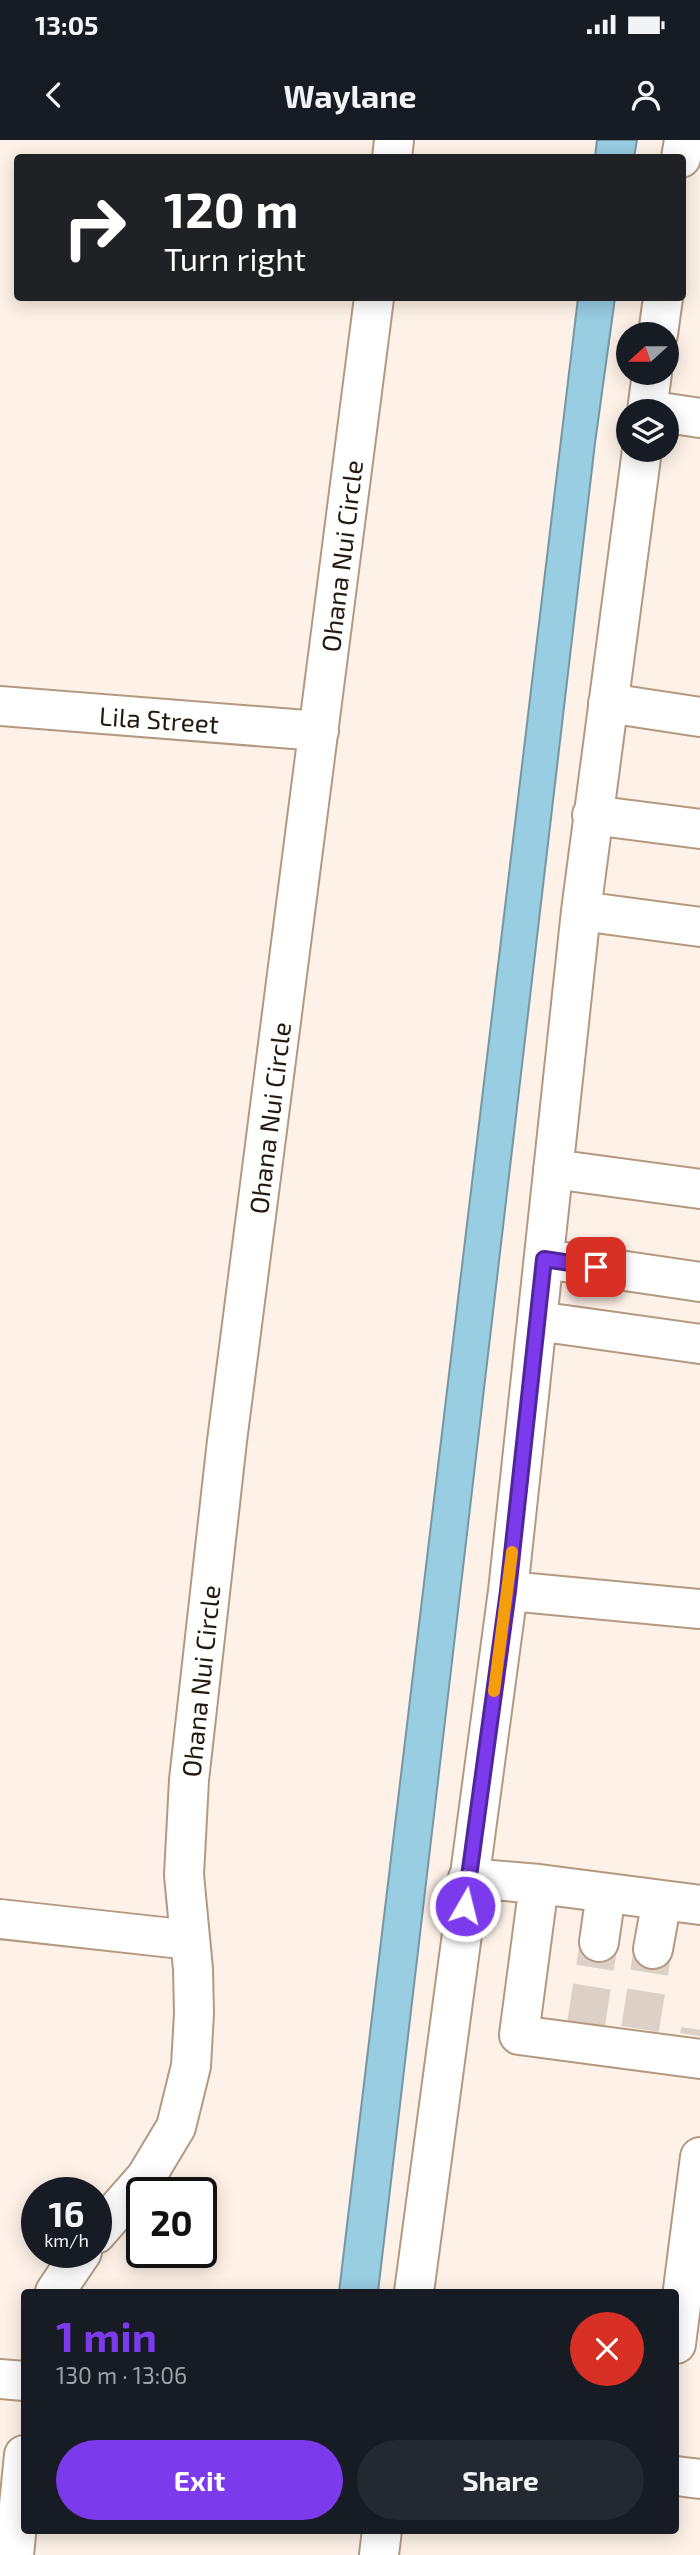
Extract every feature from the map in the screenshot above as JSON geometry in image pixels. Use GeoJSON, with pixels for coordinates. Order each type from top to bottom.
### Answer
{"type":"FeatureCollection","features":[{"type":"Feature","properties":{"kind":"street","name":"Ohana Nui Circle"},"geometry":{"type":"LineString","coordinates":[[112,2216],[146,2177],[176,2127],[191,2066],[194,2013],[184,1875],[189,1780],[227,1441],[374,301]]}},
{"type":"Feature","properties":{"kind":"street"},"geometry":{"type":"LineString","coordinates":[[659,322],[662,301]]}},
{"type":"Feature","properties":{"kind":"street"},"geometry":{"type":"LineString","coordinates":[[679,415],[700,418]]}},
{"type":"Feature","properties":{"kind":"street"},"geometry":{"type":"LineString","coordinates":[[414,2289],[508,1591],[592,815],[640,462]]}},
{"type":"Feature","properties":{"kind":"street"},"geometry":{"type":"LineString","coordinates":[[608,703],[700,717]]}},
{"type":"Feature","properties":{"kind":"street","name":"Lila Street"},"geometry":{"type":"LineString","coordinates":[[0,706],[319,731]]}},
{"type":"Feature","properties":{"kind":"street"},"geometry":{"type":"LineString","coordinates":[[592,815],[700,829]]}},
{"type":"Feature","properties":{"kind":"street"},"geometry":{"type":"LineString","coordinates":[[581,911],[700,927]]}},
{"type":"Feature","properties":{"kind":"street"},"geometry":{"type":"LineString","coordinates":[[553,1169],[700,1189]]}},
{"type":"Feature","properties":{"kind":"street"},"geometry":{"type":"LineString","coordinates":[[544,1259],[700,1282]]}},
{"type":"Feature","properties":{"kind":"street"},"geometry":{"type":"LineString","coordinates":[[537,1321],[700,1344]]}},
{"type":"Feature","properties":{"kind":"street"},"geometry":{"type":"LineString","coordinates":[[508,1591],[700,1609]]}},
{"type":"Feature","properties":{"kind":"street"},"geometry":{"type":"LineString","coordinates":[[468,1878],[539,1884],[700,1905]]}},
{"type":"Feature","properties":{"kind":"street"},"geometry":{"type":"LineString","coordinates":[[539,1884],[519,2035],[584,2033],[698,2051]]}},
{"type":"Feature","properties":{"kind":"street"},"geometry":{"type":"LineString","coordinates":[[599,1942],[606,1893]]}},
{"type":"Feature","properties":{"kind":"street"},"geometry":{"type":"LineString","coordinates":[[653,1949],[662,1900]]}},
{"type":"Feature","properties":{"kind":"street"},"geometry":{"type":"LineString","coordinates":[[0,1919],[190,1940]]}},
{"type":"Feature","properties":{"kind":"street"},"geometry":{"type":"LineString","coordinates":[[679,2318],[700,2157]]}},
{"type":"Feature","properties":{"kind":"street"},"geometry":{"type":"LineString","coordinates":[[57,2289],[72,2268]]}},
{"type":"Feature","properties":{"kind":"street"},"geometry":{"type":"LineString","coordinates":[[81,2289],[82,2268]]}},
{"type":"Feature","properties":{"kind":"street"},"geometry":{"type":"LineString","coordinates":[[0,2379],[21,2381]]}},
{"type":"Feature","properties":{"kind":"street"},"geometry":{"type":"LineString","coordinates":[[14,2555],[9,2513],[21,2467]]}},
{"type":"Feature","properties":{"kind":"street"},"geometry":{"type":"LineString","coordinates":[[679,2476],[700,2479]]}},
{"type":"Feature","properties":{"kind":"street"},"geometry":{"type":"LineString","coordinates":[[379,2555],[382,2534]]}},
{"type":"Feature","properties":{"kind":"water"},"geometry":{"type":"Polygon","coordinates":[[[597,140],[637,140],[635,154],[595,154],[597,140]]]}},
{"type":"Feature","properties":{"kind":"water"},"geometry":{"type":"Polygon","coordinates":[[[578,301],[615,301],[595,443],[378,2289],[339,2289],[578,301]]]}},
{"type":"Feature","properties":{"kind":"tunnel"},"geometry":{"type":"LineString","coordinates":[[586,2024],[599,1942]]}},
{"type":"Feature","properties":{"kind":"tunnel"},"geometry":{"type":"LineString","coordinates":[[640,2029],[653,1949]]}},
{"type":"Feature","properties":{"kind":"tunnel"},"geometry":{"type":"LineString","coordinates":[[699,2036],[700,2030]]}},
{"type":"Feature","properties":{"kind":"slow traffic"},"geometry":{"type":"LineString","coordinates":[[494,1691],[512,1552]]}},
{"type":"Feature","properties":{"kind":"route"},"geometry":{"type":"LineString","coordinates":[[465,1906],[508,1591],[544,1259],[596,1267]]}}]}
